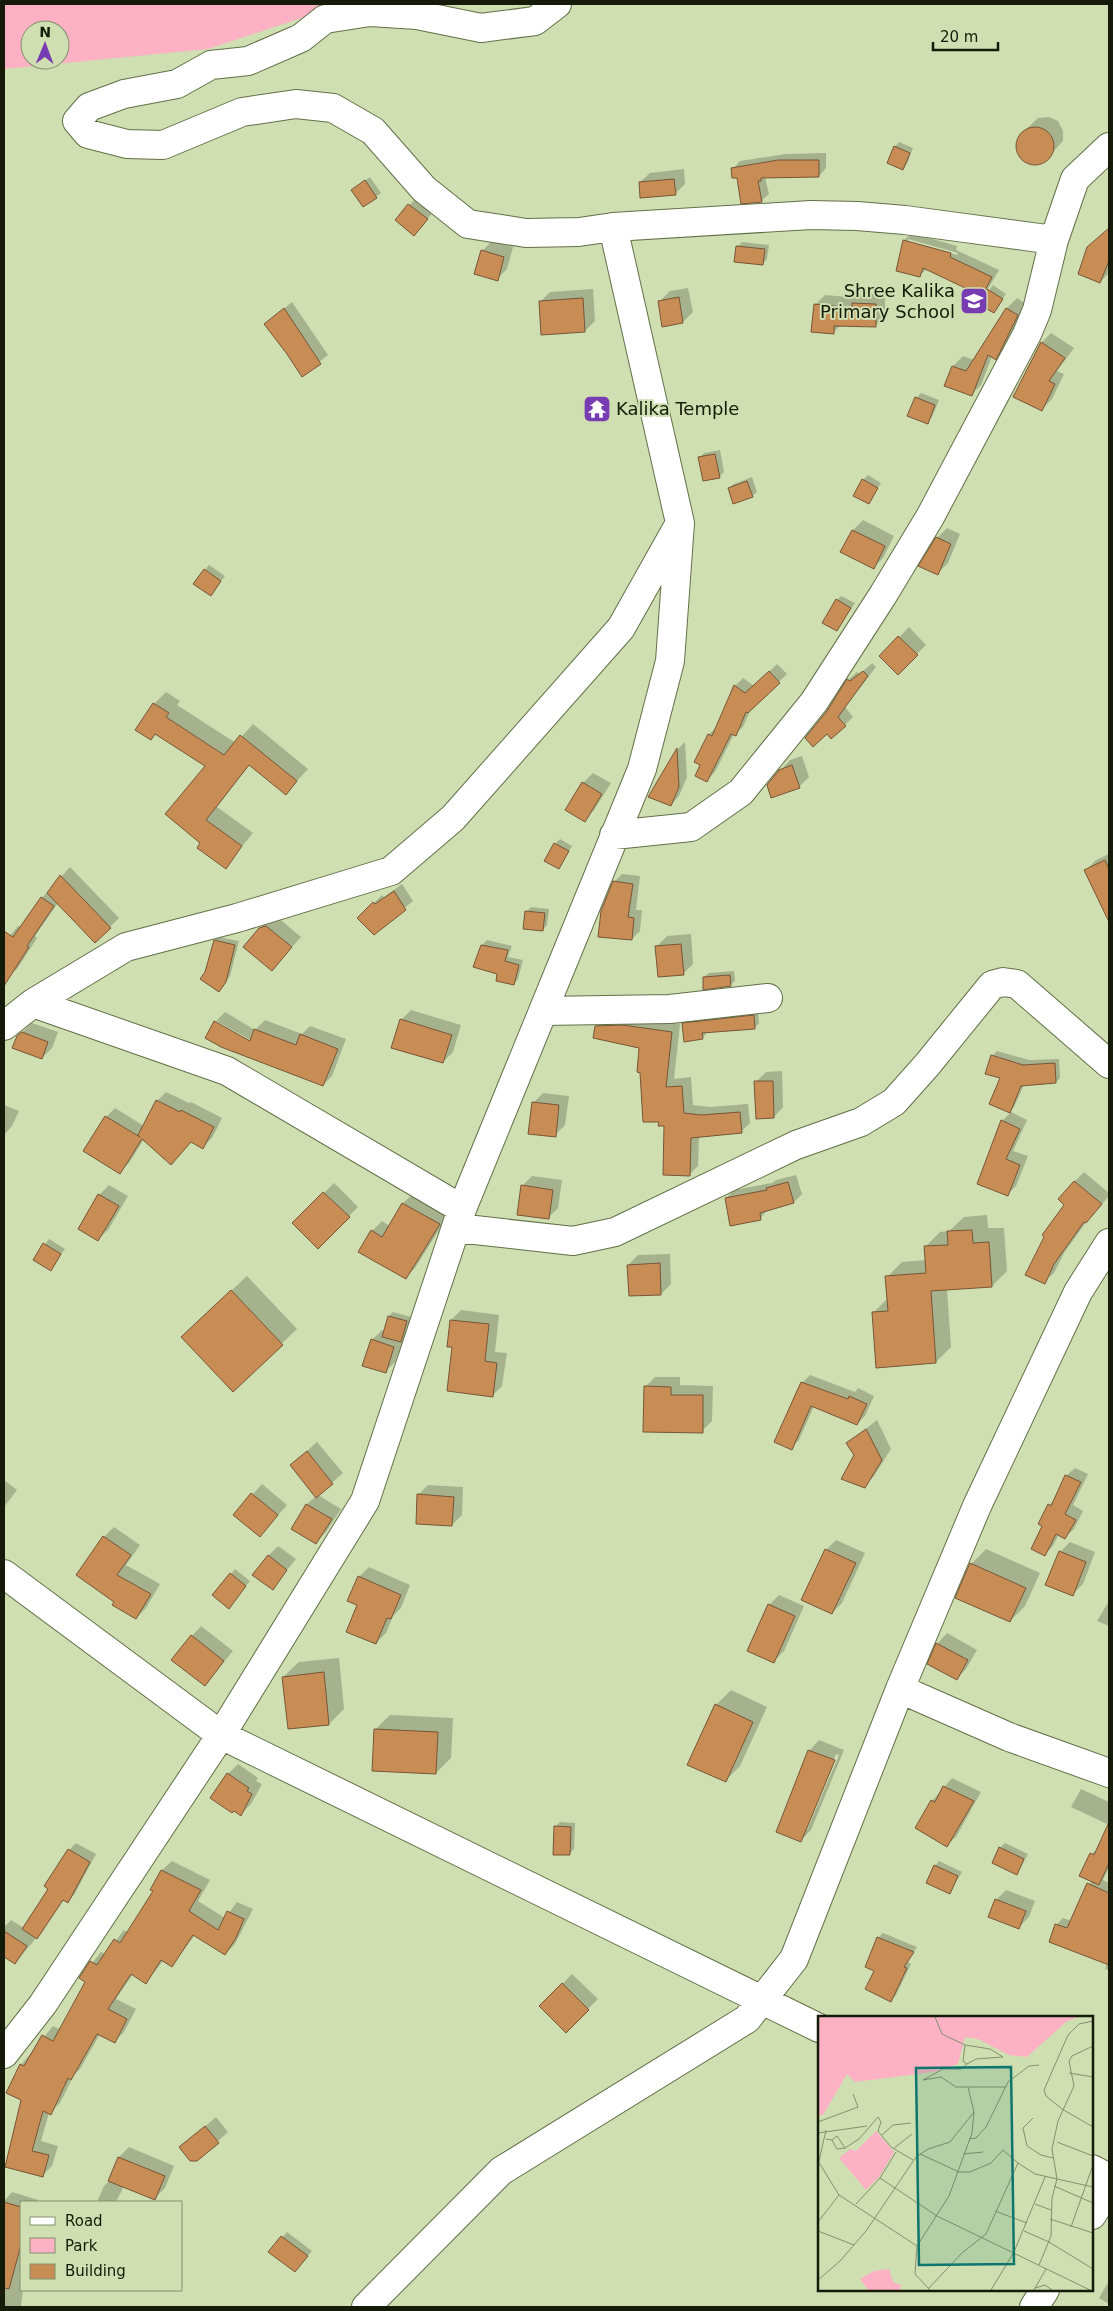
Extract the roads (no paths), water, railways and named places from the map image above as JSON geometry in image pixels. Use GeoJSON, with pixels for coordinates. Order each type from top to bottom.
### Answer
{"type":"FeatureCollection","features":[{"type":"Feature","properties":{"kind":"street"},"geometry":{"type":"LineString","coordinates":[[557,4],[535,21],[481,28],[417,15],[370,12],[325,19],[301,38],[248,61],[211,65],[177,84],[124,94],[88,107],[77,121],[88,134],[127,144],[163,146],[242,112],[296,104],[333,108],[373,130],[424,189],[468,224],[526,233],[579,232],[613,227],[740,218],[857,216],[1054,240]]}},
{"type":"Feature","properties":{"kind":"street"},"geometry":{"type":"LineString","coordinates":[[614,835],[691,827],[741,792],[814,702],[930,517],[1027,334],[1037,310],[1054,240],[1075,179],[1109,147]]}},
{"type":"Feature","properties":{"kind":"street"},"geometry":{"type":"LineString","coordinates":[[4,2054],[43,2004],[221,1735],[365,1502],[460,1218],[642,769],[670,661],[680,523],[613,227]]}},
{"type":"Feature","properties":{"kind":"street"},"geometry":{"type":"LineString","coordinates":[[4,1026],[33,1003],[126,947],[237,918],[391,871],[453,818],[621,628],[680,523]]}},
{"type":"Feature","properties":{"kind":"street"},"geometry":{"type":"LineString","coordinates":[[33,1003],[227,1072],[460,1218],[573,1241],[615,1232],[796,1146],[861,1122],[894,1102],[928,1066],[992,985],[1004,982],[1017,984],[1109,1064]]}},
{"type":"Feature","properties":{"kind":"street"},"geometry":{"type":"LineString","coordinates":[[543,1011],[670,1010],[768,998]]}},
{"type":"Feature","properties":{"kind":"street"},"geometry":{"type":"LineString","coordinates":[[366,2307],[502,2171],[747,2019],[794,1959],[900,1689],[994,1470],[1078,1292],[1109,1243]]}},
{"type":"Feature","properties":{"kind":"street"},"geometry":{"type":"LineString","coordinates":[[4,1574],[221,1735],[818,2027]]}},
{"type":"Feature","properties":{"kind":"street"},"geometry":{"type":"LineString","coordinates":[[900,1689],[1009,1737],[1109,1773]]}},
{"type":"Feature","properties":{"kind":"street"},"geometry":{"type":"LineString","coordinates":[[1093,2169],[1109,2178]]}},
{"type":"Feature","properties":{"kind":"street"},"geometry":{"type":"LineString","coordinates":[[1093,2214],[1109,2188]]}},
{"type":"Feature","properties":{"kind":"street"},"geometry":{"type":"LineString","coordinates":[[1034,2307],[1044,2291]]}},
{"type":"Feature","properties":{"kind":"place","name":"Shree Kalika Primary School"},"geometry":{"type":"Point","coordinates":[974,301]}},
{"type":"Feature","properties":{"kind":"place","name":"Kalika Temple"},"geometry":{"type":"Point","coordinates":[597,409]}}]}
